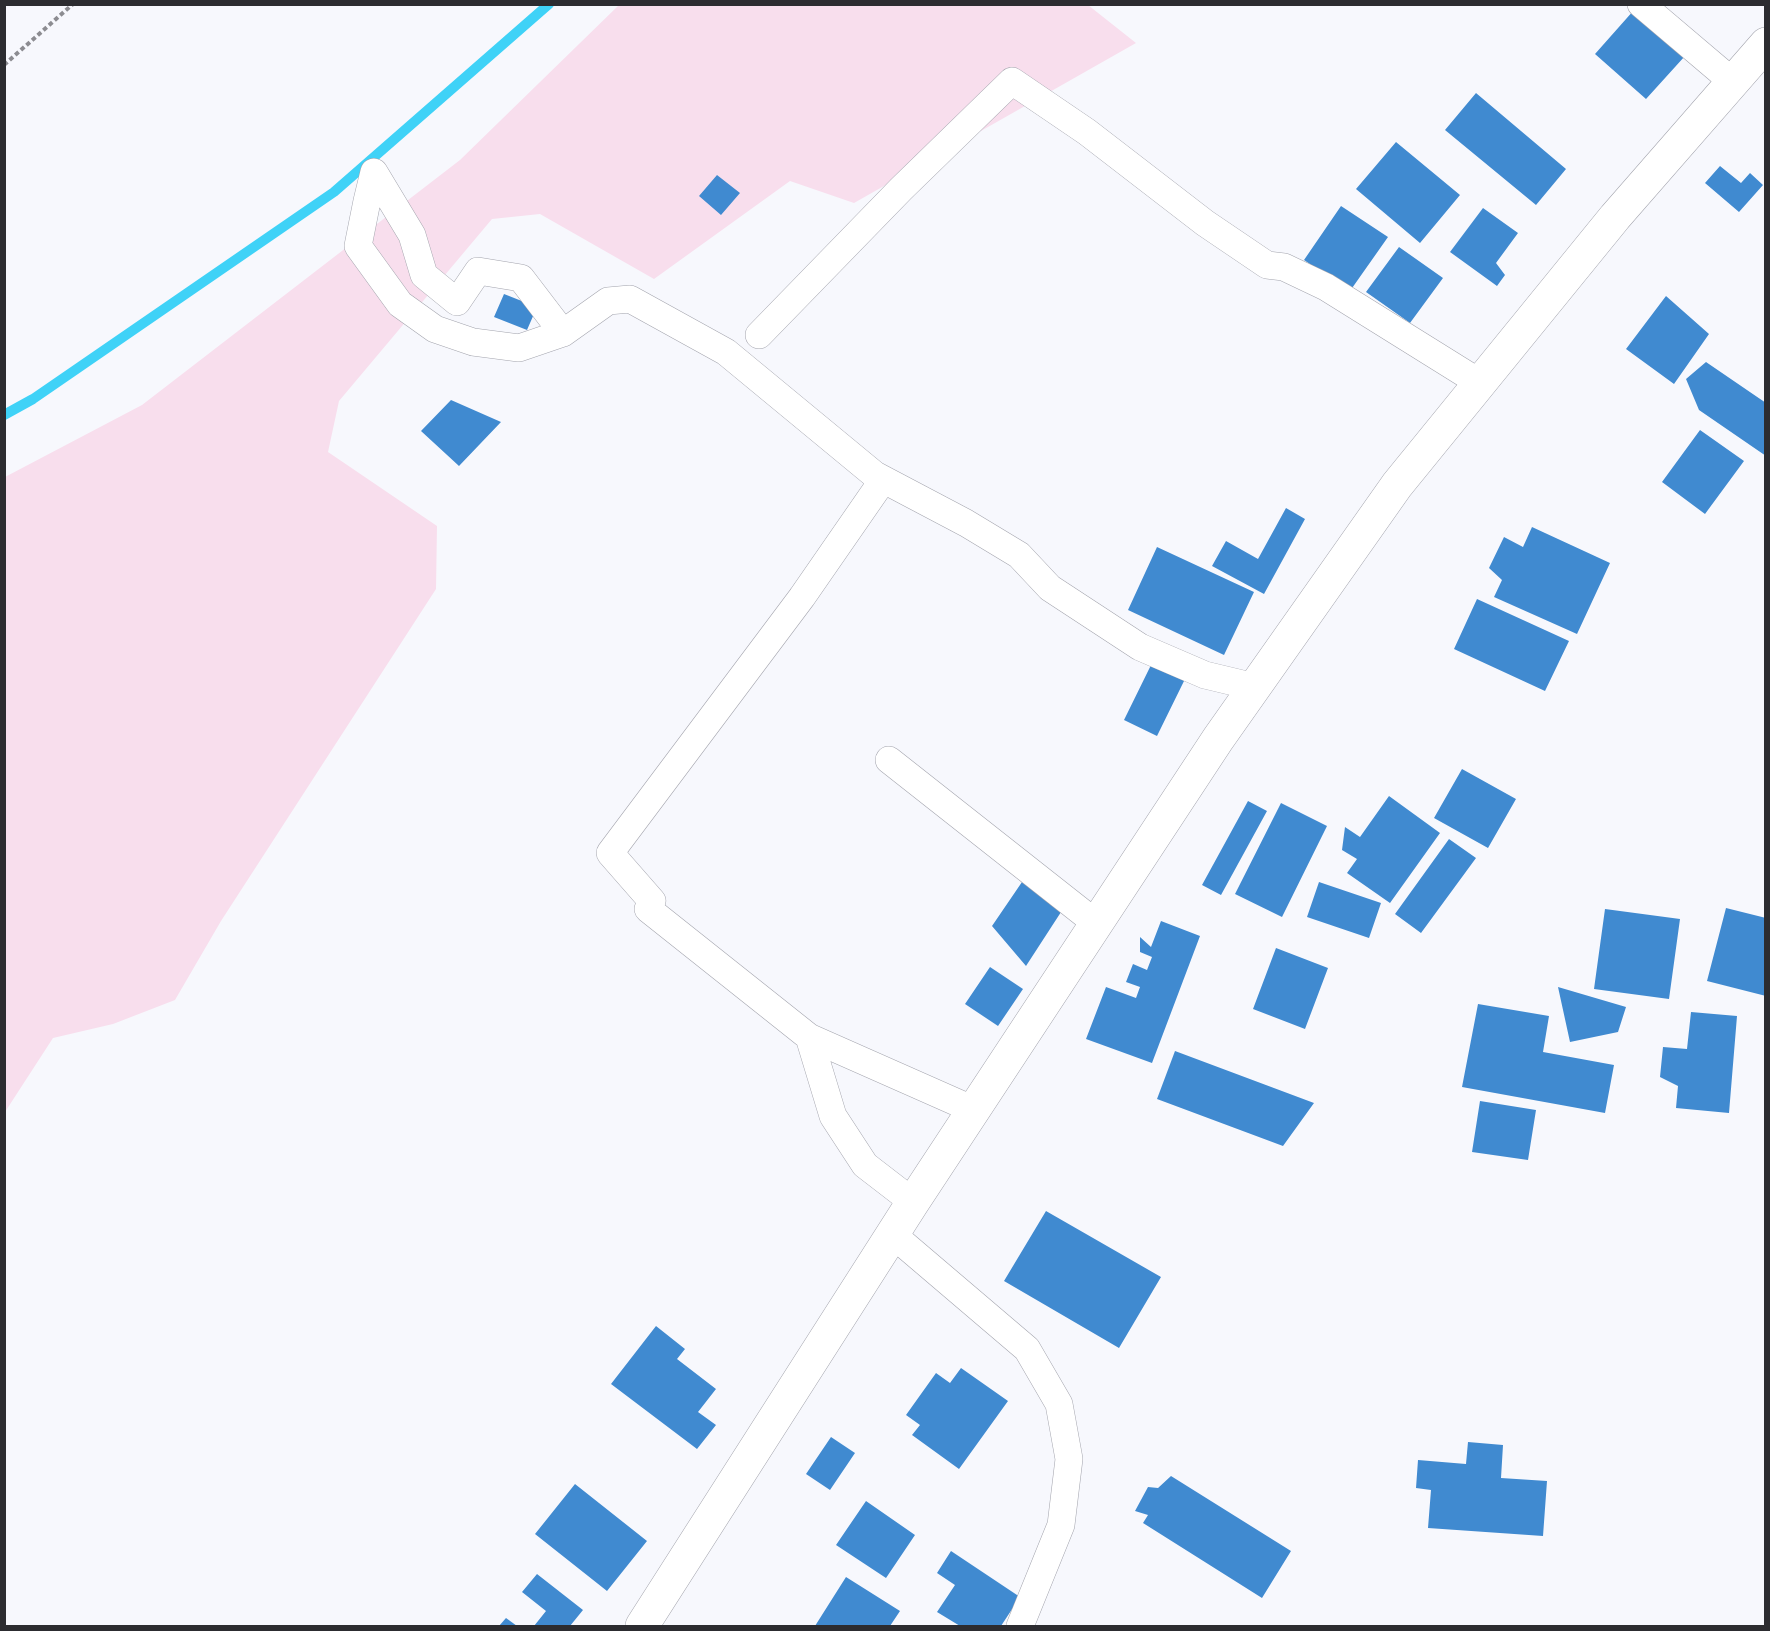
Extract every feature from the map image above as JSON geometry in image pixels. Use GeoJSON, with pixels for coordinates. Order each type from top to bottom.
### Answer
{"type":"FeatureCollection","features":[{"type":"Feature","properties":{"kind":"street"},"geometry":{"type":"LineString","coordinates":[[1641,4],[1733,82]]}},
{"type":"Feature","properties":{"kind":"street"},"geometry":{"type":"LineString","coordinates":[[642,1626],[892,1234],[1218,739],[1397,485],[1615,217],[1766,44]]}},
{"type":"Feature","properties":{"kind":"street"},"geometry":{"type":"LineString","coordinates":[[726,352],[759,335],[900,189],[1012,81],[1087,132],[1205,223],[1267,265],[1284,267],[1326,287],[1480,383]]}},
{"type":"Feature","properties":{"kind":"street"},"geometry":{"type":"LineString","coordinates":[[563,333],[520,278],[478,271],[457,302],[424,275],[412,235],[374,172],[358,246],[400,304],[435,329],[473,342],[519,348],[563,333],[608,301],[630,300],[726,352],[875,475],[966,523],[1019,555],[1050,588],[1140,647],[1205,675],[1255,687]]}},
{"type":"Feature","properties":{"kind":"street"},"geometry":{"type":"LineString","coordinates":[[754,375],[759,335]]}},
{"type":"Feature","properties":{"kind":"street"},"geometry":{"type":"LineString","coordinates":[[884,480],[802,597],[610,854],[652,901],[648,909],[809,1037],[974,1110]]}},
{"type":"Feature","properties":{"kind":"street"},"geometry":{"type":"LineString","coordinates":[[889,760],[1097,924]]}},
{"type":"Feature","properties":{"kind":"street"},"geometry":{"type":"LineString","coordinates":[[809,1037],[833,1116],[866,1165],[913,1202]]}},
{"type":"Feature","properties":{"kind":"street"},"geometry":{"type":"LineString","coordinates":[[892,1234],[1027,1349],[1059,1404],[1069,1459],[1061,1525],[1020,1626]]}},
{"type":"Feature","properties":{"kind":"path"},"geometry":{"type":"LineString","coordinates":[[4,65],[73,4]]}},
{"type":"Feature","properties":{"kind":"shaded area"},"geometry":{"type":"Polygon","coordinates":[[[619,5],[1088,5],[1136,43],[854,203],[790,181],[654,279],[540,214],[492,219],[339,401],[328,452],[437,526],[436,589],[221,921],[175,1000],[113,1024],[53,1038],[5,1112],[5,477],[142,405],[460,160],[619,5]]]}},
{"type":"Feature","properties":{"kind":"building"},"geometry":{"type":"Polygon","coordinates":[[[1634,10],[1685,56],[1646,99],[1595,54],[1634,10]]]}},
{"type":"Feature","properties":{"kind":"building"},"geometry":{"type":"Polygon","coordinates":[[[1476,93],[1566,169],[1536,205],[1445,130],[1476,93]]]}},
{"type":"Feature","properties":{"kind":"building"},"geometry":{"type":"Polygon","coordinates":[[[1396,142],[1460,195],[1420,243],[1356,189],[1396,142]]]}},
{"type":"Feature","properties":{"kind":"building"},"geometry":{"type":"Polygon","coordinates":[[[1720,166],[1741,183],[1750,173],[1763,185],[1739,212],[1705,183],[1720,166]]]}},
{"type":"Feature","properties":{"kind":"building"},"geometry":{"type":"Polygon","coordinates":[[[717,175],[740,193],[721,215],[699,196],[717,175]]]}},
{"type":"Feature","properties":{"kind":"building"},"geometry":{"type":"Polygon","coordinates":[[[1341,206],[1388,237],[1350,291],[1304,260],[1341,206]]]}},
{"type":"Feature","properties":{"kind":"building"},"geometry":{"type":"Polygon","coordinates":[[[1483,208],[1518,233],[1496,263],[1505,275],[1497,286],[1450,252],[1483,208]]]}},
{"type":"Feature","properties":{"kind":"building"},"geometry":{"type":"Polygon","coordinates":[[[1399,247],[1443,278],[1410,323],[1366,292],[1399,247]]]}},
{"type":"Feature","properties":{"kind":"building"},"geometry":{"type":"Polygon","coordinates":[[[504,294],[537,307],[527,330],[494,317],[504,294]]]}},
{"type":"Feature","properties":{"kind":"building"},"geometry":{"type":"Polygon","coordinates":[[[1666,296],[1709,334],[1674,384],[1626,349],[1666,296]]]}},
{"type":"Feature","properties":{"kind":"building"},"geometry":{"type":"Polygon","coordinates":[[[1706,362],[1766,403],[1766,456],[1699,410],[1686,379],[1706,362]]]}},
{"type":"Feature","properties":{"kind":"building"},"geometry":{"type":"Polygon","coordinates":[[[451,400],[501,422],[459,466],[421,431],[451,400]]]}},
{"type":"Feature","properties":{"kind":"building"},"geometry":{"type":"Polygon","coordinates":[[[1700,430],[1744,461],[1705,514],[1662,482],[1700,430]]]}},
{"type":"Feature","properties":{"kind":"building"},"geometry":{"type":"Polygon","coordinates":[[[1286,508],[1305,519],[1264,594],[1212,566],[1226,541],[1258,559],[1286,508]]]}},
{"type":"Feature","properties":{"kind":"building"},"geometry":{"type":"Polygon","coordinates":[[[1532,527],[1610,563],[1577,634],[1494,597],[1502,580],[1489,568],[1504,537],[1523,547],[1532,527]]]}},
{"type":"Feature","properties":{"kind":"building"},"geometry":{"type":"Polygon","coordinates":[[[1157,547],[1254,592],[1224,655],[1128,610],[1157,547]]]}},
{"type":"Feature","properties":{"kind":"building"},"geometry":{"type":"Polygon","coordinates":[[[1477,599],[1569,641],[1545,691],[1454,649],[1477,599]]]}},
{"type":"Feature","properties":{"kind":"building"},"geometry":{"type":"Polygon","coordinates":[[[1152,663],[1185,679],[1157,736],[1124,720],[1152,663]]]}},
{"type":"Feature","properties":{"kind":"building"},"geometry":{"type":"Polygon","coordinates":[[[1462,769],[1516,799],[1488,848],[1434,818],[1462,769]]]}},
{"type":"Feature","properties":{"kind":"building"},"geometry":{"type":"Polygon","coordinates":[[[1389,796],[1440,833],[1390,903],[1347,873],[1357,859],[1342,850],[1345,827],[1360,837],[1389,796]]]}},
{"type":"Feature","properties":{"kind":"building"},"geometry":{"type":"Polygon","coordinates":[[[1248,801],[1267,811],[1221,895],[1202,885],[1248,801]]]}},
{"type":"Feature","properties":{"kind":"building"},"geometry":{"type":"Polygon","coordinates":[[[1281,803],[1327,826],[1282,917],[1235,894],[1281,803]]]}},
{"type":"Feature","properties":{"kind":"building"},"geometry":{"type":"Polygon","coordinates":[[[1449,839],[1476,858],[1421,933],[1395,914],[1449,839]]]}},
{"type":"Feature","properties":{"kind":"building"},"geometry":{"type":"Polygon","coordinates":[[[1022,882],[1063,909],[1026,966],[992,926],[1022,882]]]}},
{"type":"Feature","properties":{"kind":"building"},"geometry":{"type":"Polygon","coordinates":[[[1319,882],[1381,903],[1369,938],[1307,917],[1319,882]]]}},
{"type":"Feature","properties":{"kind":"building"},"geometry":{"type":"Polygon","coordinates":[[[1726,908],[1766,918],[1766,996],[1707,981],[1726,908]]]}},
{"type":"Feature","properties":{"kind":"building"},"geometry":{"type":"Polygon","coordinates":[[[1605,909],[1680,919],[1669,999],[1594,989],[1605,909]]]}},
{"type":"Feature","properties":{"kind":"building"},"geometry":{"type":"Polygon","coordinates":[[[1161,921],[1200,936],[1152,1063],[1086,1039],[1106,987],[1136,998],[1140,987],[1126,982],[1133,964],[1147,970],[1152,957],[1140,952],[1140,937],[1151,947],[1161,921]]]}},
{"type":"Feature","properties":{"kind":"building"},"geometry":{"type":"Polygon","coordinates":[[[1276,948],[1328,968],[1305,1029],[1253,1009],[1276,948]]]}},
{"type":"Feature","properties":{"kind":"building"},"geometry":{"type":"Polygon","coordinates":[[[990,967],[1023,989],[998,1026],[965,1004],[990,967]]]}},
{"type":"Feature","properties":{"kind":"building"},"geometry":{"type":"Polygon","coordinates":[[[1558,987],[1626,1007],[1618,1032],[1570,1042],[1558,987]]]}},
{"type":"Feature","properties":{"kind":"building"},"geometry":{"type":"Polygon","coordinates":[[[1478,1004],[1549,1016],[1543,1052],[1614,1065],[1605,1113],[1462,1087],[1478,1004]]]}},
{"type":"Feature","properties":{"kind":"building"},"geometry":{"type":"Polygon","coordinates":[[[1691,1012],[1737,1016],[1729,1113],[1676,1108],[1678,1086],[1660,1077],[1663,1047],[1687,1049],[1691,1012]]]}},
{"type":"Feature","properties":{"kind":"building"},"geometry":{"type":"Polygon","coordinates":[[[1175,1051],[1314,1103],[1283,1146],[1157,1099],[1175,1051]]]}},
{"type":"Feature","properties":{"kind":"building"},"geometry":{"type":"Polygon","coordinates":[[[1480,1101],[1536,1110],[1528,1160],[1472,1152],[1480,1101]]]}},
{"type":"Feature","properties":{"kind":"building"},"geometry":{"type":"Polygon","coordinates":[[[1046,1211],[1161,1277],[1119,1348],[1004,1281],[1046,1211]]]}},
{"type":"Feature","properties":{"kind":"building"},"geometry":{"type":"Polygon","coordinates":[[[656,1326],[685,1349],[677,1359],[716,1389],[698,1412],[716,1425],[697,1449],[611,1384],[656,1326]]]}},
{"type":"Feature","properties":{"kind":"building"},"geometry":{"type":"Polygon","coordinates":[[[961,1368],[1008,1401],[959,1469],[912,1435],[920,1425],[906,1415],[936,1373],[950,1383],[961,1368]]]}},
{"type":"Feature","properties":{"kind":"building"},"geometry":{"type":"Polygon","coordinates":[[[831,1437],[855,1453],[830,1490],[806,1474],[831,1437]]]}},
{"type":"Feature","properties":{"kind":"building"},"geometry":{"type":"Polygon","coordinates":[[[1468,1442],[1503,1445],[1501,1478],[1547,1481],[1543,1536],[1428,1528],[1431,1490],[1416,1488],[1418,1460],[1466,1464],[1468,1442]]]}},
{"type":"Feature","properties":{"kind":"building"},"geometry":{"type":"Polygon","coordinates":[[[1171,1476],[1291,1551],[1262,1598],[1143,1523],[1148,1515],[1135,1511],[1148,1487],[1158,1488],[1171,1476]]]}},
{"type":"Feature","properties":{"kind":"building"},"geometry":{"type":"Polygon","coordinates":[[[575,1484],[647,1541],[607,1591],[535,1534],[575,1484]]]}},
{"type":"Feature","properties":{"kind":"building"},"geometry":{"type":"Polygon","coordinates":[[[866,1501],[915,1535],[886,1578],[836,1545],[866,1501]]]}},
{"type":"Feature","properties":{"kind":"building"},"geometry":{"type":"Polygon","coordinates":[[[951,1551],[1020,1597],[1001,1626],[960,1626],[937,1612],[955,1585],[937,1573],[951,1551]]]}},
{"type":"Feature","properties":{"kind":"building"},"geometry":{"type":"Polygon","coordinates":[[[537,1574],[583,1610],[570,1626],[534,1626],[546,1611],[522,1592],[537,1574]]]}},
{"type":"Feature","properties":{"kind":"building"},"geometry":{"type":"Polygon","coordinates":[[[846,1577],[900,1611],[890,1626],[815,1626],[846,1577]]]}},
{"type":"Feature","properties":{"kind":"building"},"geometry":{"type":"Polygon","coordinates":[[[506,1618],[517,1626],[499,1626],[506,1618]]]}},
{"type":"Feature","properties":{"kind":"waterway"},"geometry":{"type":"LineString","coordinates":[[4,415],[33,399],[334,192],[549,4]]}}]}
